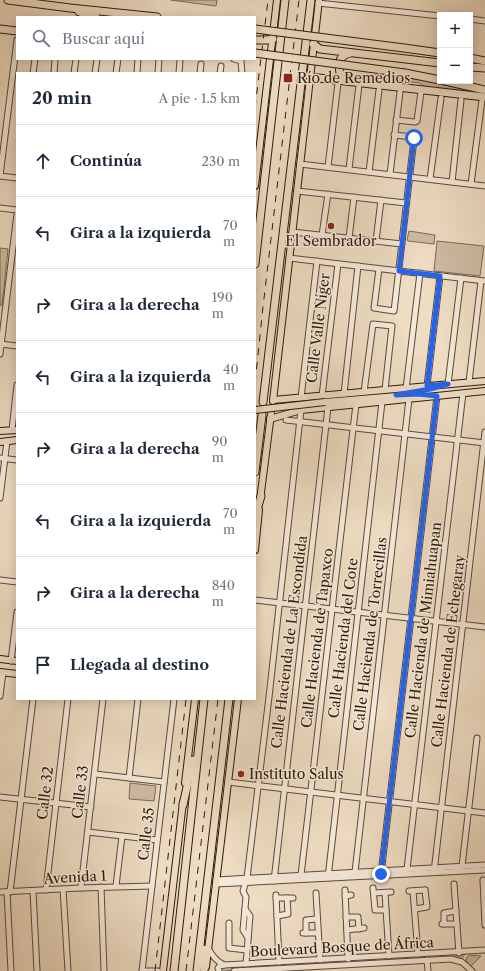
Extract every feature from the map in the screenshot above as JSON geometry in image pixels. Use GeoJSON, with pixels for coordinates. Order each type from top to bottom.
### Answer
{"type":"FeatureCollection","features":[{"type":"Feature","properties":{"kind":"highway"},"geometry":{"type":"LineString","coordinates":[[8,0],[147,16]]}},
{"type":"Feature","properties":{"kind":"highway"},"geometry":{"type":"LineString","coordinates":[[256,255],[285,0]]}},
{"type":"Feature","properties":{"kind":"highway"},"geometry":{"type":"LineString","coordinates":[[263,402],[316,1]]}},
{"type":"Feature","properties":{"kind":"highway"},"geometry":{"type":"LineString","coordinates":[[70,8],[93,16]]}},
{"type":"Feature","properties":{"kind":"highway"},"geometry":{"type":"LineString","coordinates":[[0,29],[16,31]]}},
{"type":"Feature","properties":{"kind":"highway"},"geometry":{"type":"LineString","coordinates":[[256,29],[437,53]]}},
{"type":"Feature","properties":{"kind":"highway"},"geometry":{"type":"LineString","coordinates":[[256,40],[273,39]]}},
{"type":"Feature","properties":{"kind":"highway"},"geometry":{"type":"LineString","coordinates":[[313,44],[320,49],[437,63]]}},
{"type":"Feature","properties":{"kind":"highway"},"geometry":{"type":"LineString","coordinates":[[256,53],[405,73],[437,79]]}},
{"type":"Feature","properties":{"kind":"highway"},"geometry":{"type":"LineString","coordinates":[[350,53],[340,58],[339,65],[340,73],[350,81]]}},
{"type":"Feature","properties":{"kind":"highway"},"geometry":{"type":"LineString","coordinates":[[473,58],[485,60]]}},
{"type":"Feature","properties":{"kind":"highway"},"geometry":{"type":"LineString","coordinates":[[473,67],[485,68]]}},
{"type":"Feature","properties":{"kind":"highway"},"geometry":{"type":"LineString","coordinates":[[310,77],[484,98]]}},
{"type":"Feature","properties":{"kind":"highway"},"geometry":{"type":"LineString","coordinates":[[458,84],[485,90]]}},
{"type":"Feature","properties":{"kind":"highway"},"geometry":{"type":"LineString","coordinates":[[256,464],[262,415]]}},
{"type":"Feature","properties":{"kind":"highway"},"geometry":{"type":"LineString","coordinates":[[256,513],[261,496]]}},
{"type":"Feature","properties":{"kind":"highway"},"geometry":{"type":"LineString","coordinates":[[174,971],[204,700]]}},
{"type":"Feature","properties":{"kind":"highway"},"geometry":{"type":"LineString","coordinates":[[197,971],[229,700]]}},
{"type":"Feature","properties":{"kind":"highway"},"geometry":{"type":"LineString","coordinates":[[183,805],[201,727]]}},
{"type":"Feature","properties":{"kind":"highway"},"geometry":{"type":"LineString","coordinates":[[202,925],[204,936],[203,965],[205,971]]}},
{"type":"Feature","properties":{"kind":"main road"},"geometry":{"type":"LineString","coordinates":[[256,178],[277,0]]}},
{"type":"Feature","properties":{"kind":"main road"},"geometry":{"type":"LineString","coordinates":[[312,25],[313,44],[310,77],[273,400],[301,398],[356,404],[485,391]]}},
{"type":"Feature","properties":{"kind":"main road"},"geometry":{"type":"LineString","coordinates":[[318,408],[315,403],[344,392],[406,389],[485,381]]}},
{"type":"Feature","properties":{"kind":"main road"},"geometry":{"type":"LineString","coordinates":[[396,395],[448,384]]}},
{"type":"Feature","properties":{"kind":"main road"},"geometry":{"type":"LineString","coordinates":[[256,410],[323,400],[418,394],[437,396]]}},
{"type":"Feature","properties":{"kind":"main road"},"geometry":{"type":"LineString","coordinates":[[318,408],[323,400]]}},
{"type":"Feature","properties":{"kind":"main road"},"geometry":{"type":"LineString","coordinates":[[256,541],[271,416],[318,408]]}},
{"type":"Feature","properties":{"kind":"main road"},"geometry":{"type":"LineString","coordinates":[[0,431],[14,430]]}},
{"type":"Feature","properties":{"kind":"main road"},"geometry":{"type":"LineString","coordinates":[[3,441],[16,440]]}},
{"type":"Feature","properties":{"kind":"main road"},"geometry":{"type":"LineString","coordinates":[[0,659],[14,661]]}},
{"type":"Feature","properties":{"kind":"main road"},"geometry":{"type":"LineString","coordinates":[[1,672],[16,674]]}},
{"type":"Feature","properties":{"kind":"main road"},"geometry":{"type":"LineString","coordinates":[[163,971],[195,700]]}},
{"type":"Feature","properties":{"kind":"main road"},"geometry":{"type":"LineString","coordinates":[[205,971],[238,700]]}},
{"type":"Feature","properties":{"kind":"street"},"geometry":{"type":"LineString","coordinates":[[316,1],[437,16]]}},
{"type":"Feature","properties":{"kind":"street"},"geometry":{"type":"LineString","coordinates":[[473,19],[485,21]]}},
{"type":"Feature","properties":{"kind":"street"},"geometry":{"type":"LineString","coordinates":[[16,48],[0,176],[16,178]]}},
{"type":"Feature","properties":{"kind":"street"},"geometry":{"type":"LineString","coordinates":[[33,72],[35,60]]}},
{"type":"Feature","properties":{"kind":"street"},"geometry":{"type":"LineString","coordinates":[[54,72],[55,60]]}},
{"type":"Feature","properties":{"kind":"street"},"geometry":{"type":"LineString","coordinates":[[74,72],[76,60]]}},
{"type":"Feature","properties":{"kind":"street"},"geometry":{"type":"LineString","coordinates":[[96,72],[97,60]]}},
{"type":"Feature","properties":{"kind":"street"},"geometry":{"type":"LineString","coordinates":[[116,72],[118,60]]}},
{"type":"Feature","properties":{"kind":"street"},"geometry":{"type":"LineString","coordinates":[[136,72],[138,60]]}},
{"type":"Feature","properties":{"kind":"street"},"geometry":{"type":"LineString","coordinates":[[158,72],[159,60]]}},
{"type":"Feature","properties":{"kind":"street"},"geometry":{"type":"LineString","coordinates":[[179,72],[180,60]]}},
{"type":"Feature","properties":{"kind":"street"},"geometry":{"type":"LineString","coordinates":[[238,60],[242,61],[242,72]]}},
{"type":"Feature","properties":{"kind":"street"},"geometry":{"type":"LineString","coordinates":[[200,72],[201,64]]}},
{"type":"Feature","properties":{"kind":"street"},"geometry":{"type":"LineString","coordinates":[[220,72],[221,66]]}},
{"type":"Feature","properties":{"kind":"street"},"geometry":{"type":"LineString","coordinates":[[328,167],[338,83]]}},
{"type":"Feature","properties":{"kind":"street"},"geometry":{"type":"LineString","coordinates":[[349,170],[359,85]]}},
{"type":"Feature","properties":{"kind":"street"},"geometry":{"type":"LineString","coordinates":[[369,172],[379,90]]}},
{"type":"Feature","properties":{"kind":"street"},"geometry":{"type":"LineString","coordinates":[[390,174],[400,92]]}},
{"type":"Feature","properties":{"kind":"street"},"geometry":{"type":"LineString","coordinates":[[396,120],[417,121],[421,92]]}},
{"type":"Feature","properties":{"kind":"street"},"geometry":{"type":"LineString","coordinates":[[430,179],[441,98]]}},
{"type":"Feature","properties":{"kind":"street"},"geometry":{"type":"LineString","coordinates":[[471,184],[484,98]]}},
{"type":"Feature","properties":{"kind":"street"},"geometry":{"type":"LineString","coordinates":[[452,182],[461,100]]}},
{"type":"Feature","properties":{"kind":"street"},"geometry":{"type":"LineString","coordinates":[[379,268],[374,308],[394,311],[414,138],[394,135]]}},
{"type":"Feature","properties":{"kind":"street"},"geometry":{"type":"LineString","coordinates":[[300,164],[485,186]]}},
{"type":"Feature","properties":{"kind":"street"},"geometry":{"type":"LineString","coordinates":[[297,191],[406,203]]}},
{"type":"Feature","properties":{"kind":"street"},"geometry":{"type":"LineString","coordinates":[[322,235],[328,194]]}},
{"type":"Feature","properties":{"kind":"street"},"geometry":{"type":"LineString","coordinates":[[349,238],[354,197]]}},
{"type":"Feature","properties":{"kind":"street"},"geometry":{"type":"LineString","coordinates":[[376,242],[381,200]]}},
{"type":"Feature","properties":{"kind":"street"},"geometry":{"type":"LineString","coordinates":[[0,208],[16,210]]}},
{"type":"Feature","properties":{"kind":"street"},"geometry":{"type":"LineString","coordinates":[[0,354],[16,222]]}},
{"type":"Feature","properties":{"kind":"street"},"geometry":{"type":"LineString","coordinates":[[292,232],[402,244]]}},
{"type":"Feature","properties":{"kind":"street"},"geometry":{"type":"LineString","coordinates":[[289,258],[379,268],[420,275],[483,281],[469,382]]}},
{"type":"Feature","properties":{"kind":"street"},"geometry":{"type":"LineString","coordinates":[[301,398],[317,261]]}},
{"type":"Feature","properties":{"kind":"street","name":"Calle Valle Níger"},"geometry":{"type":"LineString","coordinates":[[323,400],[338,264]]}},
{"type":"Feature","properties":{"kind":"street"},"geometry":{"type":"LineString","coordinates":[[344,392],[358,266]]}},
{"type":"Feature","properties":{"kind":"street"},"geometry":{"type":"LineString","coordinates":[[406,389],[420,275]]}},
{"type":"Feature","properties":{"kind":"street"},"geometry":{"type":"LineString","coordinates":[[427,386],[440,276]]}},
{"type":"Feature","properties":{"kind":"street"},"geometry":{"type":"LineString","coordinates":[[448,384],[461,278]]}},
{"type":"Feature","properties":{"kind":"street"},"geometry":{"type":"LineString","coordinates":[[364,392],[373,324],[392,326],[385,390]]}},
{"type":"Feature","properties":{"kind":"street"},"geometry":{"type":"LineString","coordinates":[[1,344],[16,346]]}},
{"type":"Feature","properties":{"kind":"street","name":"Calle Hacienda de Mimiahuapan"},"geometry":{"type":"LineString","coordinates":[[408,869],[463,393]]}},
{"type":"Feature","properties":{"kind":"street"},"geometry":{"type":"LineString","coordinates":[[381,872],[437,396]]}},
{"type":"Feature","properties":{"kind":"street","name":"Calle Hacienda de Torrecillas"},"geometry":{"type":"LineString","coordinates":[[355,872],[409,399]]}},
{"type":"Feature","properties":{"kind":"street"},"geometry":{"type":"LineString","coordinates":[[14,430],[16,400]]}},
{"type":"Feature","properties":{"kind":"street","name":"Calle Hacienda de La Escondida"},"geometry":{"type":"LineString","coordinates":[[274,879],[326,425],[323,400]]}},
{"type":"Feature","properties":{"kind":"street","name":"Calle Hacienda del Cote"},"geometry":{"type":"LineString","coordinates":[[328,876],[382,402]]}},
{"type":"Feature","properties":{"kind":"street","name":"Calle Hacienda de Tapaxco"},"geometry":{"type":"LineString","coordinates":[[301,875],[356,404]]}},
{"type":"Feature","properties":{"kind":"street"},"geometry":{"type":"LineString","coordinates":[[246,964],[250,915],[245,909],[246,897],[244,891],[280,603],[301,410]]}},
{"type":"Feature","properties":{"kind":"street"},"geometry":{"type":"LineString","coordinates":[[286,420],[484,443]]}},
{"type":"Feature","properties":{"kind":"street","name":"Calle Hacienda de Echegaray"},"geometry":{"type":"LineString","coordinates":[[434,870],[485,432]]}},
{"type":"Feature","properties":{"kind":"street"},"geometry":{"type":"LineString","coordinates":[[0,498],[3,441]]}},
{"type":"Feature","properties":{"kind":"street"},"geometry":{"type":"LineString","coordinates":[[2,458],[16,460]]}},
{"type":"Feature","properties":{"kind":"street"},"geometry":{"type":"LineString","coordinates":[[0,580],[16,582]]}},
{"type":"Feature","properties":{"kind":"street"},"geometry":{"type":"LineString","coordinates":[[256,600],[485,627]]}},
{"type":"Feature","properties":{"kind":"street"},"geometry":{"type":"LineString","coordinates":[[14,661],[16,628]]}},
{"type":"Feature","properties":{"kind":"street"},"geometry":{"type":"LineString","coordinates":[[0,696],[1,672]]}},
{"type":"Feature","properties":{"kind":"street"},"geometry":{"type":"LineString","coordinates":[[11,971],[9,892],[33,700]]}},
{"type":"Feature","properties":{"kind":"street","name":"Calle 32"},"geometry":{"type":"LineString","coordinates":[[46,890],[68,700]]}},
{"type":"Feature","properties":{"kind":"street","name":"Calle 33"},"geometry":{"type":"LineString","coordinates":[[81,888],[103,700]]}},
{"type":"Feature","properties":{"kind":"street"},"geometry":{"type":"LineString","coordinates":[[128,778],[138,700]]}},
{"type":"Feature","properties":{"kind":"street","name":"Calle 35"},"geometry":{"type":"LineString","coordinates":[[142,971],[174,700]]}},
{"type":"Feature","properties":{"kind":"street"},"geometry":{"type":"LineString","coordinates":[[462,866],[477,738]]}},
{"type":"Feature","properties":{"kind":"street"},"geometry":{"type":"LineString","coordinates":[[95,774],[164,782]]}},
{"type":"Feature","properties":{"kind":"street"},"geometry":{"type":"LineString","coordinates":[[228,782],[485,813]]}},
{"type":"Feature","properties":{"kind":"street"},"geometry":{"type":"LineString","coordinates":[[0,797],[91,807]]}},
{"type":"Feature","properties":{"kind":"street"},"geometry":{"type":"LineString","coordinates":[[88,832],[157,840]]}},
{"type":"Feature","properties":{"kind":"street"},"geometry":{"type":"LineString","coordinates":[[116,886],[122,836]]}},
{"type":"Feature","properties":{"kind":"street"},"geometry":{"type":"LineString","coordinates":[[216,882],[328,876],[408,869],[434,870],[462,866],[485,865]]}},
{"type":"Feature","properties":{"kind":"street"},"geometry":{"type":"LineString","coordinates":[[274,879],[301,875],[328,876],[355,872],[485,870]]}},
{"type":"Feature","properties":{"kind":"street"},"geometry":{"type":"LineString","coordinates":[[483,880],[485,923]]}},
{"type":"Feature","properties":{"kind":"street"},"geometry":{"type":"LineString","coordinates":[[454,884],[459,953]]}},
{"type":"Feature","properties":{"kind":"street","name":"Avenida 1"},"geometry":{"type":"LineString","coordinates":[[0,892],[116,886],[152,886]]}},
{"type":"Feature","properties":{"kind":"street"},"geometry":{"type":"LineString","coordinates":[[101,887],[104,971]]}},
{"type":"Feature","properties":{"kind":"street"},"geometry":{"type":"LineString","coordinates":[[415,909],[427,907],[426,888],[411,891],[415,909],[418,954]]}},
{"type":"Feature","properties":{"kind":"street"},"geometry":{"type":"LineString","coordinates":[[63,889],[68,971]]}},
{"type":"Feature","properties":{"kind":"street"},"geometry":{"type":"LineString","coordinates":[[386,910],[374,910],[374,890],[385,893],[392,892]]}},
{"type":"Feature","properties":{"kind":"street"},"geometry":{"type":"LineString","coordinates":[[33,891],[37,971]]}},
{"type":"Feature","properties":{"kind":"street"},"geometry":{"type":"LineString","coordinates":[[316,893],[320,960]]}},
{"type":"Feature","properties":{"kind":"street"},"geometry":{"type":"LineString","coordinates":[[348,959],[345,893],[351,895]]}},
{"type":"Feature","properties":{"kind":"street"},"geometry":{"type":"LineString","coordinates":[[385,893],[389,956]]}},
{"type":"Feature","properties":{"kind":"street"},"geometry":{"type":"LineString","coordinates":[[276,916],[288,915],[290,898],[276,897],[276,916],[279,962]]}},
{"type":"Feature","properties":{"kind":"street"},"geometry":{"type":"LineString","coordinates":[[456,911],[444,913],[442,924],[457,924]]}},
{"type":"Feature","properties":{"kind":"street"},"geometry":{"type":"LineString","coordinates":[[346,917],[358,917],[362,929],[347,930]]}},
{"type":"Feature","properties":{"kind":"street"},"geometry":{"type":"LineString","coordinates":[[317,919],[306,920],[305,933],[318,933]]}},
{"type":"Feature","properties":{"kind":"street"},"geometry":{"type":"LineString","coordinates":[[229,923],[229,948],[247,950]]}},
{"type":"Feature","properties":{"kind":"street"},"geometry":{"type":"LineString","coordinates":[[208,948],[211,955],[224,965]]}},
{"type":"Feature","properties":{"kind":"street","name":"Boulevard Bosque de África"},"geometry":{"type":"LineString","coordinates":[[224,965],[459,953],[485,950]]}},
{"type":"Feature","properties":{"kind":"street"},"geometry":{"type":"LineString","coordinates":[[467,966],[464,960],[465,956],[471,952]]}},
{"type":"Feature","properties":{"kind":"street","name":"Boulevard Bosque de África"},"geometry":{"type":"LineString","coordinates":[[234,971],[274,970],[451,959],[467,966],[472,971]]}},
{"type":"Feature","properties":{"kind":"street"},"geometry":{"type":"LineString","coordinates":[[427,960],[428,971]]}},
{"type":"Feature","properties":{"kind":"street"},"geometry":{"type":"LineString","coordinates":[[368,964],[369,971]]}},
{"type":"Feature","properties":{"kind":"street"},"geometry":{"type":"LineString","coordinates":[[219,971],[218,968],[224,965]]}},
{"type":"Feature","properties":{"kind":"street"},"geometry":{"type":"LineString","coordinates":[[339,965],[339,971]]}},
{"type":"Feature","properties":{"kind":"street"},"geometry":{"type":"LineString","coordinates":[[142,971],[158,971]]}},
{"type":"Feature","properties":{"kind":"shaded area"},"geometry":{"type":"Polygon","coordinates":[[[171,0],[217,0],[216,6],[171,0]]]}},
{"type":"Feature","properties":{"kind":"shaded area"},"geometry":{"type":"Polygon","coordinates":[[[376,74],[419,79],[477,92],[439,90],[424,86],[420,83],[375,78],[376,74]]]}},
{"type":"Feature","properties":{"kind":"shaded area"},"geometry":{"type":"Polygon","coordinates":[[[409,231],[435,235],[434,244],[408,241],[409,231]]]}},
{"type":"Feature","properties":{"kind":"shaded area"},"geometry":{"type":"Polygon","coordinates":[[[437,241],[484,246],[480,276],[434,271],[437,241]]]}},
{"type":"Feature","properties":{"kind":"shaded area"},"geometry":{"type":"Polygon","coordinates":[[[0,248],[8,249],[2,306],[0,305],[0,248]]]}},
{"type":"Feature","properties":{"kind":"shaded area"},"geometry":{"type":"Polygon","coordinates":[[[130,783],[156,786],[154,801],[129,799],[130,783]]]}},
{"type":"Feature","properties":{"kind":"shaded area"},"geometry":{"type":"Polygon","coordinates":[[[465,954],[462,958],[463,961],[458,958],[255,968],[224,971],[221,971],[220,967],[465,954]]]}},
{"type":"Feature","properties":{"kind":"shaded area"},"geometry":{"type":"Polygon","coordinates":[[[470,955],[481,956],[470,967],[466,960],[470,955]]]}},
{"type":"Feature","properties":{"kind":"railway"},"geometry":{"type":"LineString","coordinates":[[256,100],[268,0]]}},
{"type":"Feature","properties":{"kind":"railway"},"geometry":{"type":"LineString","coordinates":[[256,374],[299,0]]}},
{"type":"Feature","properties":{"kind":"railway"},"geometry":{"type":"LineString","coordinates":[[155,971],[186,700]]}},
{"type":"Feature","properties":{"kind":"railway"},"geometry":{"type":"LineString","coordinates":[[186,971],[218,700]]}},
{"type":"Feature","properties":{"kind":"place","name":"Río de Remedios"},"geometry":{"type":"Point","coordinates":[288,78]}},
{"type":"Feature","properties":{"kind":"place","name":"El Sembrador"},"geometry":{"type":"Point","coordinates":[331,226]}},
{"type":"Feature","properties":{"kind":"place","name":"Instituto Salus"},"geometry":{"type":"Point","coordinates":[241,774]}},
{"type":"Feature","properties":{"kind":"route"},"geometry":{"type":"LineString","coordinates":[[381,874],[437,396],[429,394],[396,395],[448,384],[427,386],[440,276],[399,271],[414,138]]}}]}
